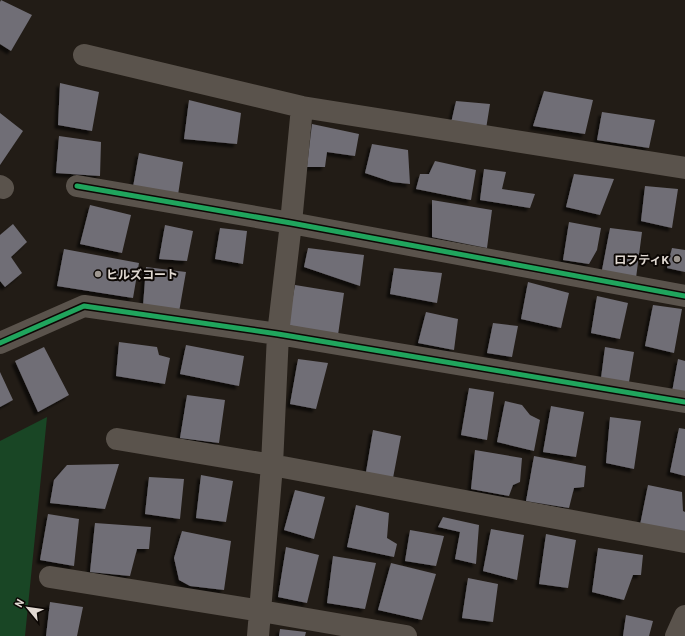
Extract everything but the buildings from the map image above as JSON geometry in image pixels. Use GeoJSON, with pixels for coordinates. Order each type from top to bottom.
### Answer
{"type":"FeatureCollection","features":[{"type":"Feature","properties":{"kind":"street"},"geometry":{"type":"LineString","coordinates":[[84,56],[302,107],[685,168]]}},
{"type":"Feature","properties":{"kind":"street"},"geometry":{"type":"LineString","coordinates":[[258,636],[272,465],[278,334],[291,223],[302,107]]}},
{"type":"Feature","properties":{"kind":"street"},"geometry":{"type":"LineString","coordinates":[[77,186],[291,223],[685,296]]}},
{"type":"Feature","properties":{"kind":"street"},"geometry":{"type":"LineString","coordinates":[[0,343],[84,306],[278,334],[685,402]]}},
{"type":"Feature","properties":{"kind":"street"},"geometry":{"type":"LineString","coordinates":[[117,439],[272,465],[685,542]]}},
{"type":"Feature","properties":{"kind":"street"},"geometry":{"type":"LineString","coordinates":[[50,577],[406,636]]}},
{"type":"Feature","properties":{"kind":"street"},"geometry":{"type":"LineString","coordinates":[[676,636],[685,616]]}},
{"type":"Feature","properties":{"kind":"green space"},"geometry":{"type":"Polygon","coordinates":[[[47,417],[25,636],[0,636],[0,441],[47,417]]]}},
{"type":"Feature","properties":{"kind":"cycle path"},"geometry":{"type":"LineString","coordinates":[[77,186],[291,223],[685,296]]}},
{"type":"Feature","properties":{"kind":"cycle path"},"geometry":{"type":"LineString","coordinates":[[0,343],[84,306],[278,334],[685,402]]}},
{"type":"Feature","properties":{"kind":"place","name":"ロフティK"},"geometry":{"type":"Point","coordinates":[677,259]}},
{"type":"Feature","properties":{"kind":"place","name":"ヒルズコート"},"geometry":{"type":"Point","coordinates":[98,274]}}]}
